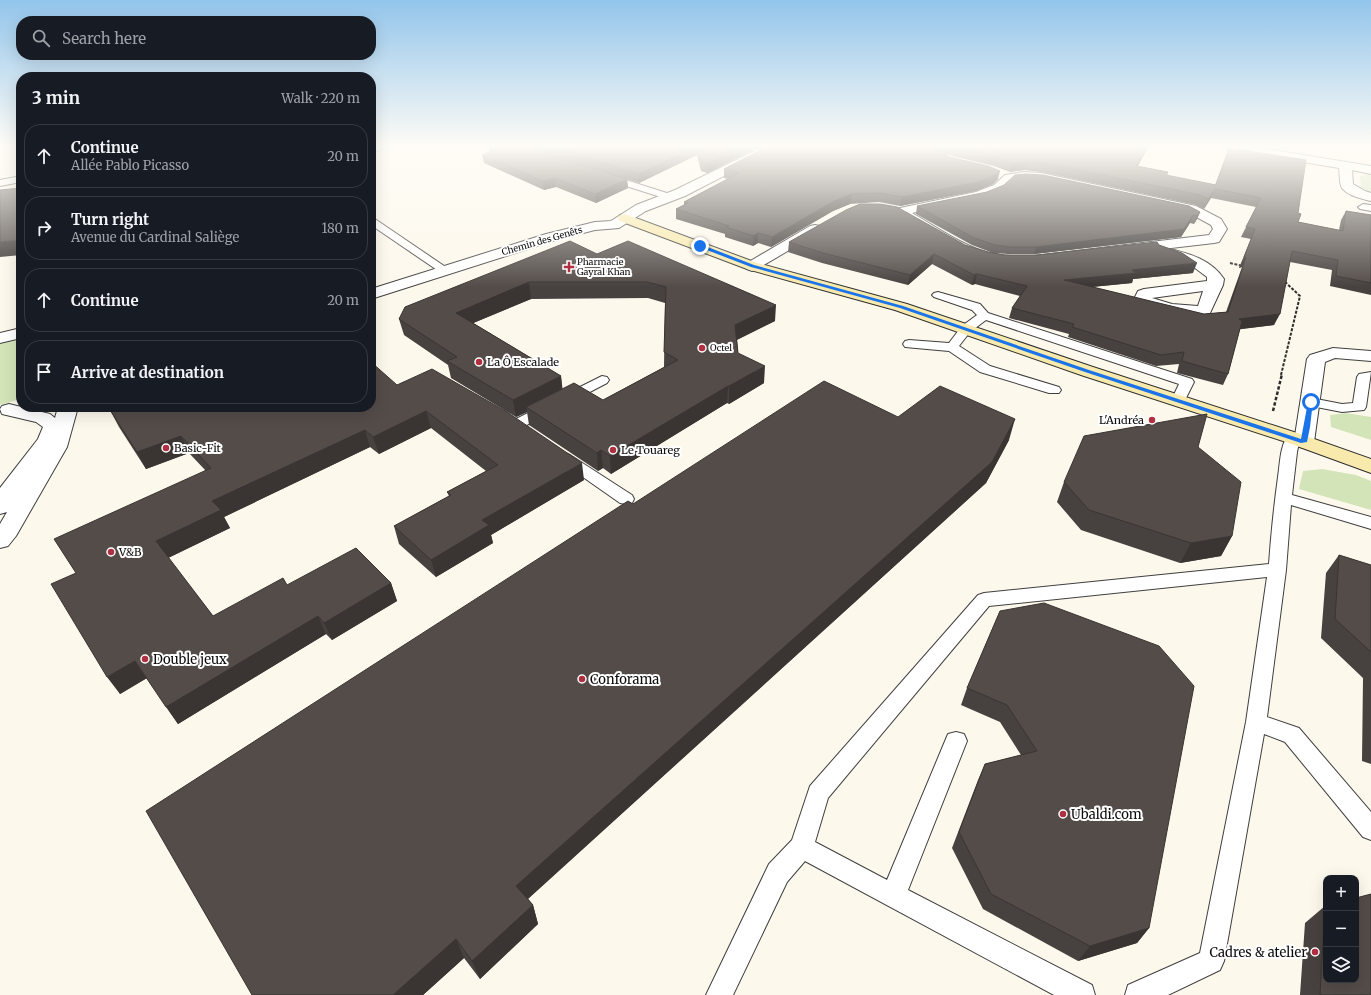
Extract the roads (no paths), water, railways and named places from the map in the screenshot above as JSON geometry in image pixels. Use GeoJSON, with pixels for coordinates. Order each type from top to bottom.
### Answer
{"type":"FeatureCollection","features":[{"type":"Feature","properties":{"kind":"main road"},"geometry":{"type":"LineString","coordinates":[[620,221],[630,232],[690,251],[733,259],[752,266],[901,307],[1298,440],[1371,466]]}},
{"type":"Feature","properties":{"kind":"street"},"geometry":{"type":"LineString","coordinates":[[376,292],[480,260],[503,258],[561,240],[606,233],[620,221],[641,208],[677,193]]}},
{"type":"Feature","properties":{"kind":"street"},"geometry":{"type":"LineString","coordinates":[[984,193],[892,208],[973,252],[992,258],[1010,261],[1034,260],[1214,240],[1220,229],[1216,222],[1191,209],[1118,193]]}},
{"type":"Feature","properties":{"kind":"street"},"geometry":{"type":"LineString","coordinates":[[1359,193],[1368,204]]}},
{"type":"Feature","properties":{"kind":"street"},"geometry":{"type":"LineString","coordinates":[[752,266],[826,223]]}},
{"type":"Feature","properties":{"kind":"street"},"geometry":{"type":"LineString","coordinates":[[1151,247],[1191,259],[1214,274],[1216,279],[1215,285]]}},
{"type":"Feature","properties":{"kind":"street"},"geometry":{"type":"LineString","coordinates":[[0,338],[16,334]]}},
{"type":"Feature","properties":{"kind":"street"},"geometry":{"type":"LineString","coordinates":[[1298,440],[1308,427],[1316,359],[1333,353],[1371,356]]}},
{"type":"Feature","properties":{"kind":"street"},"geometry":{"type":"LineString","coordinates":[[0,507],[5,497],[48,440],[53,426],[43,418],[21,412]]}},
{"type":"Feature","properties":{"kind":"street"},"geometry":{"type":"LineString","coordinates":[[0,540],[8,530],[57,447],[66,422],[67,412]]}},
{"type":"Feature","properties":{"kind":"lane"},"geometry":{"type":"LineString","coordinates":[[659,193],[670,197]]}},
{"type":"Feature","properties":{"kind":"lane"},"geometry":{"type":"LineString","coordinates":[[376,224],[444,270]]}},
{"type":"Feature","properties":{"kind":"lane"},"geometry":{"type":"LineString","coordinates":[[938,295],[976,307],[984,316],[1187,382],[1178,401]]}},
{"type":"Feature","properties":{"kind":"lane"},"geometry":{"type":"LineString","coordinates":[[952,346],[966,329],[984,316]]}},
{"type":"Feature","properties":{"kind":"lane"},"geometry":{"type":"LineString","coordinates":[[908,344],[952,346],[985,368],[1054,390]]}},
{"type":"Feature","properties":{"kind":"lane"},"geometry":{"type":"LineString","coordinates":[[1311,402],[1342,408],[1359,407],[1364,377],[1371,376]]}},
{"type":"Feature","properties":{"kind":"lane"},"geometry":{"type":"LineString","coordinates":[[516,425],[602,380]]}},
{"type":"Feature","properties":{"kind":"lane"},"geometry":{"type":"LineString","coordinates":[[490,410],[529,434]]}},
{"type":"Feature","properties":{"kind":"lane"},"geometry":{"type":"LineString","coordinates":[[1138,995],[1211,962],[1256,722],[1277,570],[1289,452],[1298,440]]}},
{"type":"Feature","properties":{"kind":"lane"},"geometry":{"type":"LineString","coordinates":[[554,451],[626,499]]}},
{"type":"Feature","properties":{"kind":"lane"},"geometry":{"type":"LineString","coordinates":[[1284,498],[1371,523]]}},
{"type":"Feature","properties":{"kind":"lane"},"geometry":{"type":"LineString","coordinates":[[719,995],[778,873],[802,847],[818,793],[984,600],[1277,570]]}},
{"type":"Feature","properties":{"kind":"lane"},"geometry":{"type":"LineString","coordinates":[[1256,722],[1292,735],[1371,829]]}},
{"type":"Feature","properties":{"kind":"lane"},"geometry":{"type":"LineString","coordinates":[[893,896],[956,741]]}},
{"type":"Feature","properties":{"kind":"lane"},"geometry":{"type":"LineString","coordinates":[[802,847],[1009,958],[1082,995]]}},
{"type":"Feature","properties":{"kind":"place","name":"Pharmacie Gayral Khan"},"geometry":{"type":"Point","coordinates":[569,267]}},
{"type":"Feature","properties":{"kind":"place","name":"Octel"},"geometry":{"type":"Point","coordinates":[702,348]}},
{"type":"Feature","properties":{"kind":"place","name":"La Ô Escalade"},"geometry":{"type":"Point","coordinates":[479,362]}},
{"type":"Feature","properties":{"kind":"place","name":"L'Andréa"},"geometry":{"type":"Point","coordinates":[1152,420]}},
{"type":"Feature","properties":{"kind":"place","name":"Basic-Fit"},"geometry":{"type":"Point","coordinates":[166,448]}},
{"type":"Feature","properties":{"kind":"place","name":"Le Touareg"},"geometry":{"type":"Point","coordinates":[613,450]}},
{"type":"Feature","properties":{"kind":"place","name":"V&B"},"geometry":{"type":"Point","coordinates":[111,552]}},
{"type":"Feature","properties":{"kind":"place","name":"Double jeux"},"geometry":{"type":"Point","coordinates":[145,659]}},
{"type":"Feature","properties":{"kind":"place","name":"Conforama"},"geometry":{"type":"Point","coordinates":[582,679]}},
{"type":"Feature","properties":{"kind":"place","name":"Ubaldi.com"},"geometry":{"type":"Point","coordinates":[1063,814]}},
{"type":"Feature","properties":{"kind":"place","name":"Cadres & atelier"},"geometry":{"type":"Point","coordinates":[1315,952]}}]}
